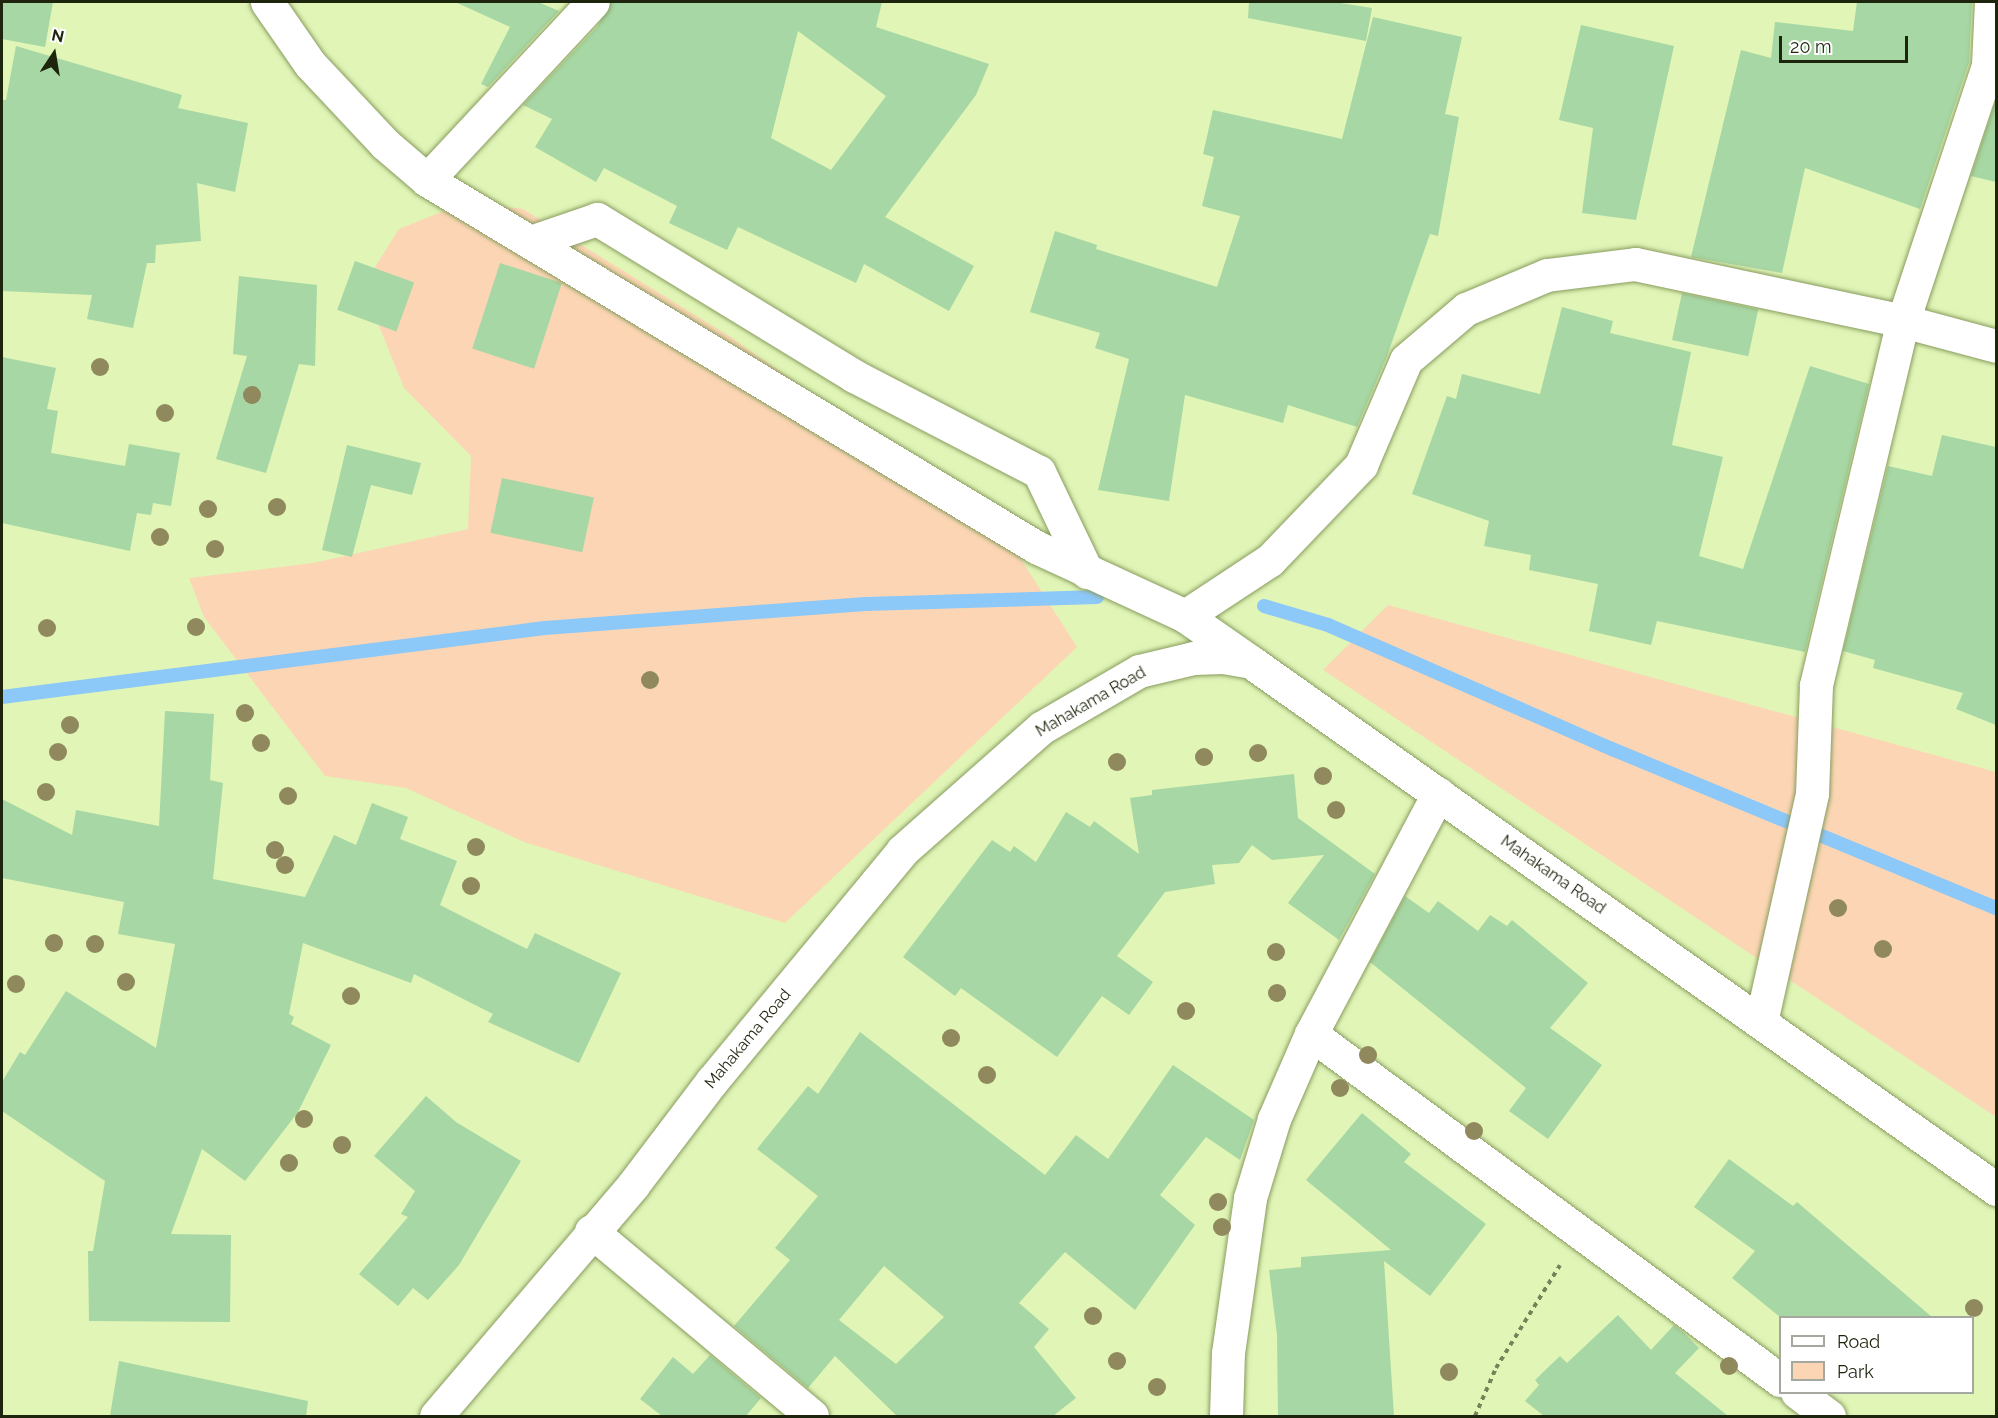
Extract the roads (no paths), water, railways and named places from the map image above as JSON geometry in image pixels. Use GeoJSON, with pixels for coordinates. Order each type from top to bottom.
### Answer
{"type":"FeatureCollection","features":[{"type":"Feature","properties":{"kind":"street"},"geometry":{"type":"LineString","coordinates":[[267,2],[310,64],[385,144],[427,180],[1036,547],[1185,616],[1251,662]]}},
{"type":"Feature","properties":{"kind":"street"},"geometry":{"type":"LineString","coordinates":[[427,180],[593,2]]}},
{"type":"Feature","properties":{"kind":"street"},"geometry":{"type":"LineString","coordinates":[[1761,1022],[1812,794],[1816,685],[1903,321],[1988,65],[1991,2]]}},
{"type":"Feature","properties":{"kind":"street"},"geometry":{"type":"LineString","coordinates":[[530,242],[597,219],[854,376],[1039,472],[1087,572]]}},
{"type":"Feature","properties":{"kind":"street"},"geometry":{"type":"LineString","coordinates":[[1185,616],[1270,560],[1362,465],[1406,360],[1466,309],[1547,275],[1635,264],[1903,321],[1996,346]]}},
{"type":"Feature","properties":{"kind":"street","name":"Mahakama Road"},"geometry":{"type":"LineString","coordinates":[[436,1416],[591,1231],[633,1185],[712,1081],[902,850],[1041,728],[1139,671],[1193,658],[1224,657],[1251,662],[1996,1189]]}},
{"type":"Feature","properties":{"kind":"street"},"geometry":{"type":"LineString","coordinates":[[1226,1416],[1228,1353],[1250,1198],[1274,1119],[1311,1034],[1438,794]]}},
{"type":"Feature","properties":{"kind":"street"},"geometry":{"type":"LineString","coordinates":[[1311,1034],[1779,1379]]}},
{"type":"Feature","properties":{"kind":"street"},"geometry":{"type":"LineString","coordinates":[[591,1231],[812,1416]]}},
{"type":"Feature","properties":{"kind":"waterway"},"geometry":{"type":"LineString","coordinates":[[2,697],[545,628],[865,604],[1097,597]]}},
{"type":"Feature","properties":{"kind":"waterway"},"geometry":{"type":"LineString","coordinates":[[1264,606],[1328,625],[1612,749],[1996,908]]}}]}
